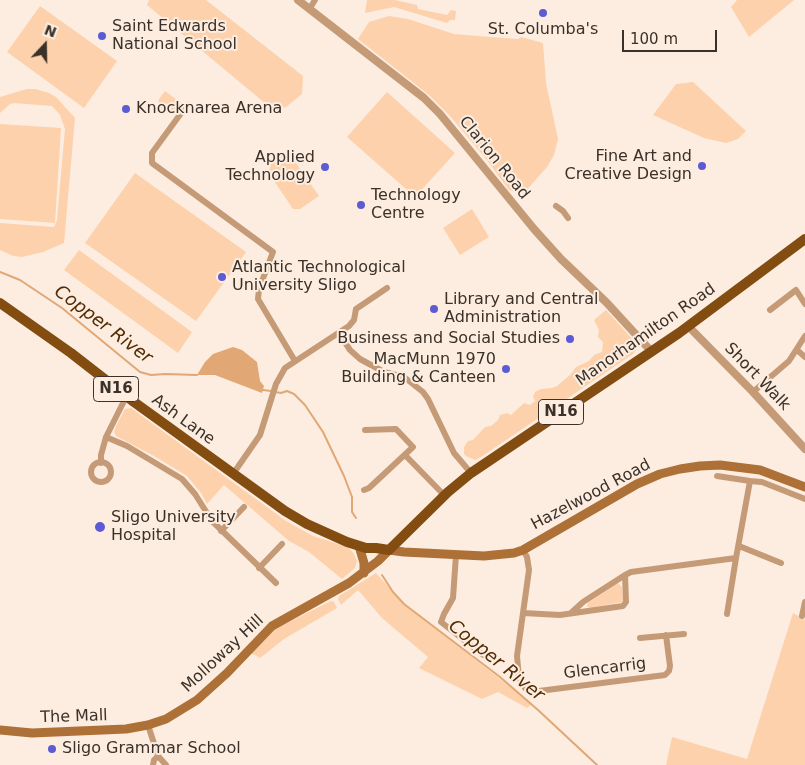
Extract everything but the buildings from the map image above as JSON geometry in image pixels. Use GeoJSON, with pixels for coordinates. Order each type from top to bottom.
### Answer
{"type":"FeatureCollection","features":[{"type":"Feature","properties":{"kind":"highway","name":"Manorhamilton Road"},"geometry":{"type":"LineString","coordinates":[[390,550],[444,495],[470,473],[688,326],[805,239]]}},
{"type":"Feature","properties":{"kind":"highway","name":"Ash Lane"},"geometry":{"type":"LineString","coordinates":[[0,303],[71,353],[126,397],[285,511],[307,524],[359,546],[390,550]]}},
{"type":"Feature","properties":{"kind":"highway","name":"Ash Lane"},"geometry":{"type":"LineString","coordinates":[[331,535],[348,537],[372,544],[376,548]]}},
{"type":"Feature","properties":{"kind":"main road","name":"Hazelwood Road"},"geometry":{"type":"LineString","coordinates":[[390,550],[492,556],[523,550],[637,484],[660,474],[680,469],[720,465],[740,466],[760,470],[804,486]]}},
{"type":"Feature","properties":{"kind":"main road"},"geometry":{"type":"LineString","coordinates":[[359,546],[364,563],[364,573]]}},
{"type":"Feature","properties":{"kind":"main road","name":"Molloway Hill"},"geometry":{"type":"LineString","coordinates":[[148,726],[177,714],[197,700],[227,673],[272,626],[330,595],[364,573],[390,550]]}},
{"type":"Feature","properties":{"kind":"main road","name":"The Mall"},"geometry":{"type":"LineString","coordinates":[[0,730],[52,733],[148,726]]}},
{"type":"Feature","properties":{"kind":"street","name":"Clarion Road"},"geometry":{"type":"LineString","coordinates":[[298,0],[424,98],[440,114],[560,258],[607,303],[651,351]]}},
{"type":"Feature","properties":{"kind":"street"},"geometry":{"type":"LineString","coordinates":[[310,8],[315,0]]}},
{"type":"Feature","properties":{"kind":"street"},"geometry":{"type":"LineString","coordinates":[[187,105],[152,153],[152,163],[273,252],[259,289],[258,299],[295,361]]}},
{"type":"Feature","properties":{"kind":"street"},"geometry":{"type":"LineString","coordinates":[[556,206],[568,218]]}},
{"type":"Feature","properties":{"kind":"street"},"geometry":{"type":"LineString","coordinates":[[233,474],[260,435],[280,374],[295,361],[352,324],[356,310],[387,288]]}},
{"type":"Feature","properties":{"kind":"street"},"geometry":{"type":"LineString","coordinates":[[770,310],[796,290],[805,304]]}},
{"type":"Feature","properties":{"kind":"street","name":"Short Walk"},"geometry":{"type":"LineString","coordinates":[[688,326],[753,392],[805,449]]}},
{"type":"Feature","properties":{"kind":"street"},"geometry":{"type":"LineString","coordinates":[[339,333],[350,350],[360,359],[384,372],[404,377],[423,392],[428,398],[454,453],[470,473]]}},
{"type":"Feature","properties":{"kind":"street"},"geometry":{"type":"LineString","coordinates":[[753,392],[789,361],[805,336]]}},
{"type":"Feature","properties":{"kind":"street"},"geometry":{"type":"LineString","coordinates":[[797,350],[805,357]]}},
{"type":"Feature","properties":{"kind":"street"},"geometry":{"type":"LineString","coordinates":[[101,463],[100,456],[106,437],[126,397]]}},
{"type":"Feature","properties":{"kind":"street"},"geometry":{"type":"LineString","coordinates":[[364,490],[369,488],[413,447],[396,429],[365,430]]}},
{"type":"Feature","properties":{"kind":"street"},"geometry":{"type":"LineString","coordinates":[[106,437],[127,446],[182,479],[221,531],[276,583]]}},
{"type":"Feature","properties":{"kind":"street"},"geometry":{"type":"LineString","coordinates":[[405,455],[444,495]]}},
{"type":"Feature","properties":{"kind":"street"},"geometry":{"type":"LineString","coordinates":[[717,476],[762,482],[805,499]]}},
{"type":"Feature","properties":{"kind":"street"},"geometry":{"type":"LineString","coordinates":[[727,614],[750,481]]}},
{"type":"Feature","properties":{"kind":"street"},"geometry":{"type":"LineString","coordinates":[[221,531],[244,507]]}},
{"type":"Feature","properties":{"kind":"street"},"geometry":{"type":"LineString","coordinates":[[259,568],[282,544]]}},
{"type":"Feature","properties":{"kind":"street"},"geometry":{"type":"LineString","coordinates":[[739,546],[781,563]]}},
{"type":"Feature","properties":{"kind":"street","name":"Glencarrig"},"geometry":{"type":"LineString","coordinates":[[523,550],[527,557],[529,570],[517,656],[518,667],[525,688],[539,691],[665,675],[669,671],[670,666],[666,635]]}},
{"type":"Feature","properties":{"kind":"street"},"geometry":{"type":"LineString","coordinates":[[456,555],[453,598],[444,614],[442,622],[484,654]]}},
{"type":"Feature","properties":{"kind":"street"},"geometry":{"type":"LineString","coordinates":[[572,613],[584,602],[625,575],[640,571],[736,558]]}},
{"type":"Feature","properties":{"kind":"street"},"geometry":{"type":"LineString","coordinates":[[524,613],[560,615],[623,606],[626,602],[625,575]]}},
{"type":"Feature","properties":{"kind":"street"},"geometry":{"type":"LineString","coordinates":[[802,616],[805,602]]}},
{"type":"Feature","properties":{"kind":"street","name":"Glencarrig"},"geometry":{"type":"LineString","coordinates":[[640,638],[684,634]]}},
{"type":"Feature","properties":{"kind":"street"},"geometry":{"type":"LineString","coordinates":[[148,726],[158,756],[166,765]]}},
{"type":"Feature","properties":{"kind":"street"},"geometry":{"type":"LineString","coordinates":[[153,765],[154,760],[158,756]]}},
{"type":"Feature","properties":{"kind":"shaded area"},"geometry":{"type":"Polygon","coordinates":[[[149,0],[206,0],[303,76],[302,94],[286,107],[272,109],[147,5],[149,0]]]}},
{"type":"Feature","properties":{"kind":"shaded area"},"geometry":{"type":"Polygon","coordinates":[[[367,0],[395,0],[417,5],[418,9],[447,15],[451,10],[456,11],[455,20],[450,20],[447,23],[394,7],[365,13],[367,0]]]}},
{"type":"Feature","properties":{"kind":"shaded area"},"geometry":{"type":"Polygon","coordinates":[[[737,0],[794,0],[749,37],[731,7],[737,0]]]}},
{"type":"Feature","properties":{"kind":"shaded area"},"geometry":{"type":"Polygon","coordinates":[[[40,6],[117,61],[84,108],[7,52],[40,6]]]}},
{"type":"Feature","properties":{"kind":"shaded area"},"geometry":{"type":"Polygon","coordinates":[[[389,16],[408,19],[454,34],[518,39],[521,37],[543,43],[546,83],[558,139],[554,155],[547,167],[524,193],[509,190],[487,160],[450,116],[429,95],[358,39],[369,22],[389,16]]]}},
{"type":"Feature","properties":{"kind":"shaded area"},"geometry":{"type":"Polygon","coordinates":[[[693,82],[746,131],[738,139],[726,143],[704,138],[653,115],[676,84],[693,82]]]}},
{"type":"Feature","properties":{"kind":"shaded area"},"geometry":{"type":"Polygon","coordinates":[[[27,89],[35,89],[56,97],[75,118],[64,243],[43,252],[22,257],[13,256],[0,250],[0,223],[54,227],[57,220],[65,129],[60,115],[52,106],[14,103],[10,104],[0,113],[0,97],[27,89]]]}},
{"type":"Feature","properties":{"kind":"shaded area"},"geometry":{"type":"Polygon","coordinates":[[[165,91],[181,103],[176,111],[164,113],[157,110],[159,99],[165,91]]]}},
{"type":"Feature","properties":{"kind":"shaded area"},"geometry":{"type":"Polygon","coordinates":[[[387,92],[455,153],[415,197],[347,137],[387,92]]]}},
{"type":"Feature","properties":{"kind":"shaded area"},"geometry":{"type":"Polygon","coordinates":[[[0,124],[61,128],[55,223],[0,219],[0,124]]]}},
{"type":"Feature","properties":{"kind":"shaded area"},"geometry":{"type":"Polygon","coordinates":[[[286,152],[289,153],[319,196],[300,209],[293,209],[268,172],[271,166],[269,164],[286,152]]]}},
{"type":"Feature","properties":{"kind":"shaded area"},"geometry":{"type":"Polygon","coordinates":[[[135,173],[246,252],[196,321],[85,243],[135,173]]]}},
{"type":"Feature","properties":{"kind":"shaded area"},"geometry":{"type":"Polygon","coordinates":[[[472,209],[489,237],[460,255],[443,228],[472,209]]]}},
{"type":"Feature","properties":{"kind":"shaded area"},"geometry":{"type":"Polygon","coordinates":[[[79,250],[192,332],[178,353],[64,270],[79,250]]]}},
{"type":"Feature","properties":{"kind":"shaded area"},"geometry":{"type":"Polygon","coordinates":[[[606,310],[635,342],[636,350],[633,354],[481,457],[475,460],[466,456],[464,454],[464,447],[468,441],[473,440],[485,427],[491,426],[498,420],[500,415],[507,413],[511,415],[524,403],[530,405],[535,401],[533,397],[535,392],[557,386],[576,367],[602,352],[603,342],[598,337],[599,330],[594,320],[606,310]]]}},
{"type":"Feature","properties":{"kind":"shaded area"},"geometry":{"type":"Polygon","coordinates":[[[233,347],[242,350],[257,362],[260,381],[264,386],[262,393],[215,375],[197,375],[205,362],[213,354],[233,347]]]}},
{"type":"Feature","properties":{"kind":"shaded area"},"geometry":{"type":"Polygon","coordinates":[[[131,408],[286,521],[313,536],[348,547],[357,561],[355,568],[342,579],[309,552],[289,541],[224,485],[207,504],[201,493],[187,476],[116,436],[114,432],[116,426],[125,409],[131,408]]]}},
{"type":"Feature","properties":{"kind":"shaded area"},"geometry":{"type":"Polygon","coordinates":[[[376,573],[404,604],[532,704],[527,708],[498,692],[482,699],[419,668],[428,657],[382,618],[358,590],[341,605],[338,599],[339,596],[376,573]]]}},
{"type":"Feature","properties":{"kind":"shaded area"},"geometry":{"type":"Polygon","coordinates":[[[618,583],[622,587],[622,602],[590,608],[587,606],[588,603],[618,583]]]}},
{"type":"Feature","properties":{"kind":"shaded area"},"geometry":{"type":"Polygon","coordinates":[[[331,601],[334,602],[337,608],[284,639],[260,658],[251,653],[275,629],[331,601]]]}},
{"type":"Feature","properties":{"kind":"shaded area"},"geometry":{"type":"Polygon","coordinates":[[[793,613],[805,620],[805,765],[666,765],[672,737],[747,759],[793,613]]]}},
{"type":"Feature","properties":{"kind":"waterway","name":"Copper River"},"geometry":{"type":"LineString","coordinates":[[0,272],[20,280],[62,308],[140,372],[151,375],[197,375]]}},
{"type":"Feature","properties":{"kind":"waterway","name":"Copper River"},"geometry":{"type":"LineString","coordinates":[[263,390],[271,391]]}},
{"type":"Feature","properties":{"kind":"waterway","name":"Copper River"},"geometry":{"type":"LineString","coordinates":[[275,392],[287,391],[294,394],[305,405],[323,432],[344,476],[352,497],[352,512],[356,518]]}},
{"type":"Feature","properties":{"kind":"waterway","name":"Copper River"},"geometry":{"type":"LineString","coordinates":[[382,575],[393,592],[404,604],[500,677],[597,765]]}},
{"type":"Feature","properties":{"kind":"place","name":"St. Columba's"},"geometry":{"type":"Point","coordinates":[543,13]}},
{"type":"Feature","properties":{"kind":"place","name":"Saint Edwards National School"},"geometry":{"type":"Point","coordinates":[102,36]}},
{"type":"Feature","properties":{"kind":"place","name":"Knocknarea Arena"},"geometry":{"type":"Point","coordinates":[126,109]}},
{"type":"Feature","properties":{"kind":"place","name":"Fine Art and Creative Design"},"geometry":{"type":"Point","coordinates":[702,166]}},
{"type":"Feature","properties":{"kind":"place","name":"Applied Technology"},"geometry":{"type":"Point","coordinates":[325,167]}},
{"type":"Feature","properties":{"kind":"place","name":"Technology Centre"},"geometry":{"type":"Point","coordinates":[361,205]}},
{"type":"Feature","properties":{"kind":"place","name":"Atlantic Technological University Sligo"},"geometry":{"type":"Point","coordinates":[222,277]}},
{"type":"Feature","properties":{"kind":"place","name":"Library and Central Administration"},"geometry":{"type":"Point","coordinates":[434,309]}},
{"type":"Feature","properties":{"kind":"place","name":"Business and Social Studies"},"geometry":{"type":"Point","coordinates":[570,339]}},
{"type":"Feature","properties":{"kind":"place","name":"MacMunn 1970 Building & Canteen"},"geometry":{"type":"Point","coordinates":[506,369]}},
{"type":"Feature","properties":{"kind":"place","name":"Sligo University Hospital"},"geometry":{"type":"Point","coordinates":[100,527]}},
{"type":"Feature","properties":{"kind":"place","name":"Sligo Grammar School"},"geometry":{"type":"Point","coordinates":[52,749]}}]}
